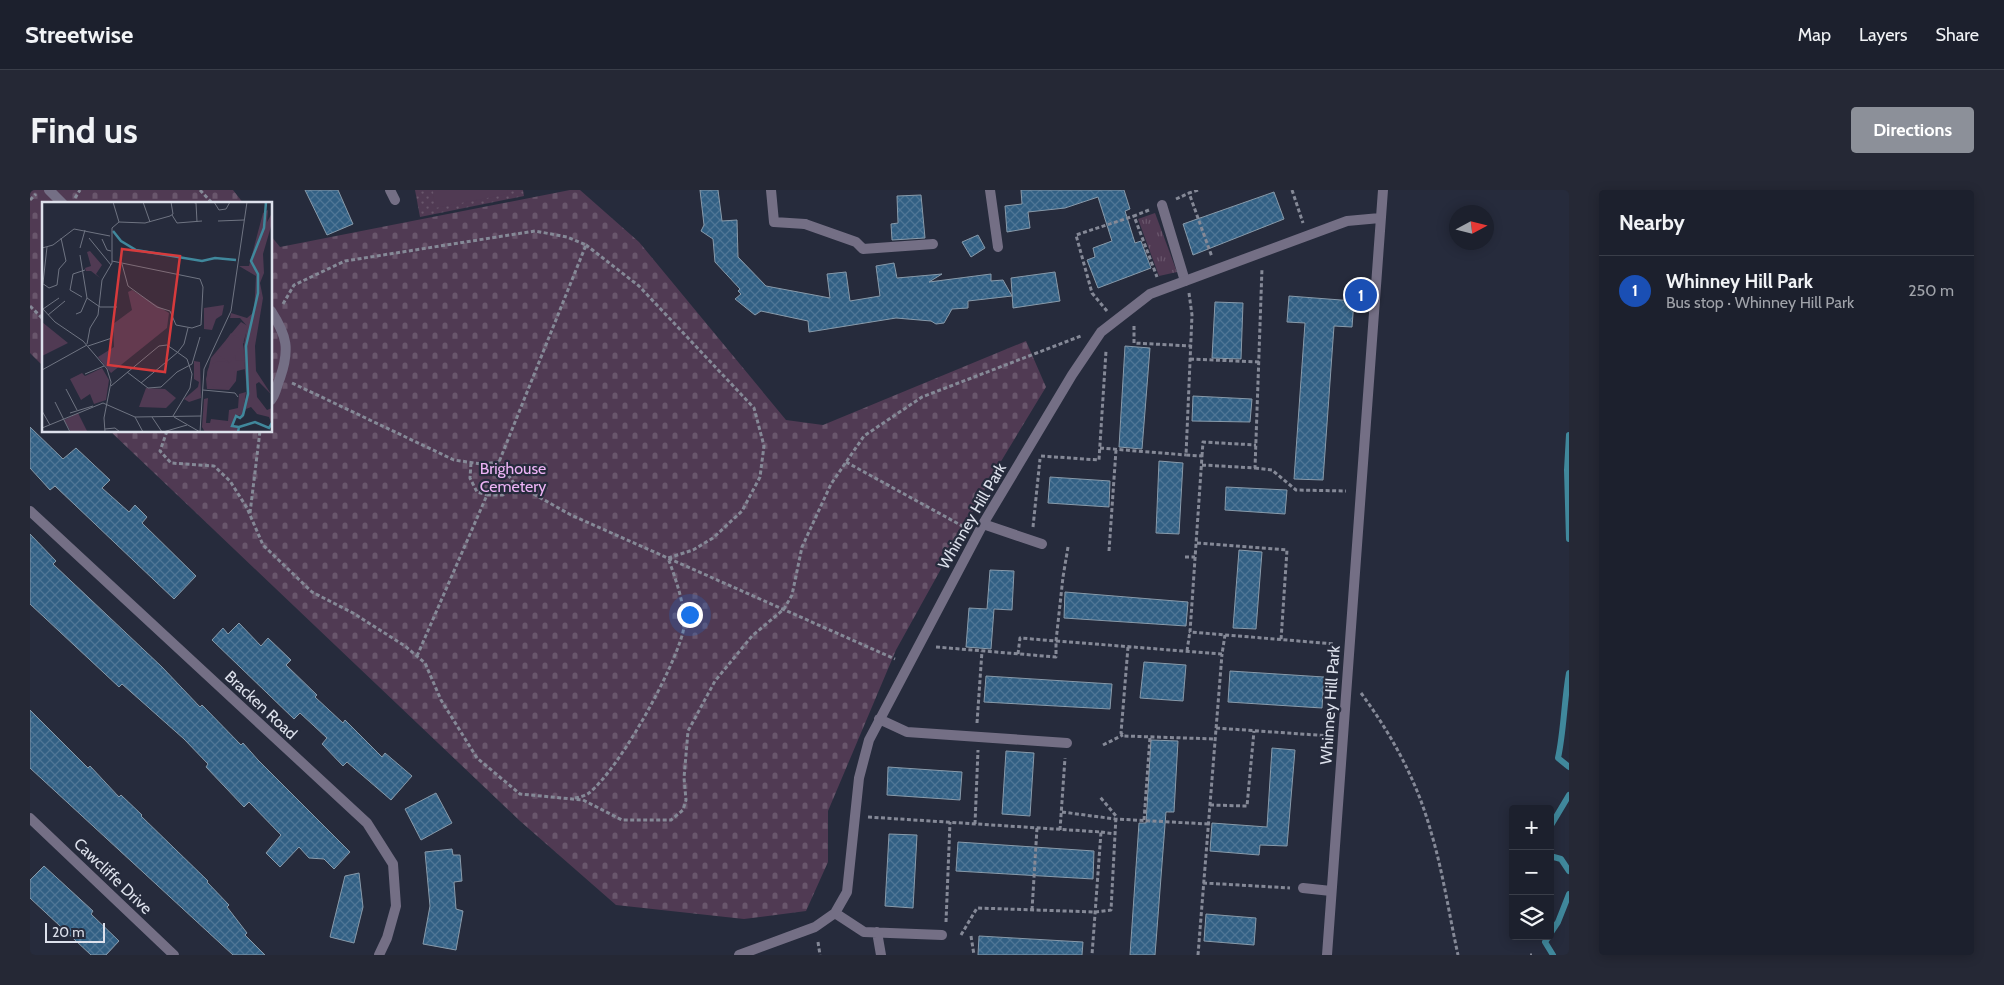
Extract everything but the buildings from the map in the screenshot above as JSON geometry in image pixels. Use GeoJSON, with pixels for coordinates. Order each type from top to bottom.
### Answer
{"type":"FeatureCollection","features":[{"type":"Feature","properties":{"kind":"street"},"geometry":{"type":"LineString","coordinates":[[48,190],[61,202]]}},
{"type":"Feature","properties":{"kind":"street"},"geometry":{"type":"LineString","coordinates":[[390,190],[395,200]]}},
{"type":"Feature","properties":{"kind":"street"},"geometry":{"type":"LineString","coordinates":[[771,190],[774,222],[805,224],[856,242],[864,248],[933,244]]}},
{"type":"Feature","properties":{"kind":"street"},"geometry":{"type":"LineString","coordinates":[[990,190],[998,247]]}},
{"type":"Feature","properties":{"kind":"street","name":"Whinney Hill Park"},"geometry":{"type":"LineString","coordinates":[[1327,955],[1383,190]]}},
{"type":"Feature","properties":{"kind":"street"},"geometry":{"type":"LineString","coordinates":[[1162,205],[1185,281]]}},
{"type":"Feature","properties":{"kind":"street","name":"Whinney Hill Park"},"geometry":{"type":"LineString","coordinates":[[740,955],[815,927],[835,913],[847,892],[859,778],[869,740],[879,718],[977,534],[1072,375],[1108,326],[1150,294],[1347,221],[1380,218]]}},
{"type":"Feature","properties":{"kind":"street"},"geometry":{"type":"LineString","coordinates":[[272,397],[286,362],[287,347],[281,327],[273,314]]}},
{"type":"Feature","properties":{"kind":"street","name":"Bracken Road"},"geometry":{"type":"LineString","coordinates":[[30,511],[367,824],[393,864],[396,906],[388,938],[379,955]]}},
{"type":"Feature","properties":{"kind":"street"},"geometry":{"type":"LineString","coordinates":[[983,524],[1037,542]]}},
{"type":"Feature","properties":{"kind":"street"},"geometry":{"type":"LineString","coordinates":[[879,718],[907,732],[1066,743]]}},
{"type":"Feature","properties":{"kind":"street","name":"Cawcliffe Drive"},"geometry":{"type":"LineString","coordinates":[[30,818],[174,955]]}},
{"type":"Feature","properties":{"kind":"street"},"geometry":{"type":"LineString","coordinates":[[1303,888],[1331,891]]}},
{"type":"Feature","properties":{"kind":"street"},"geometry":{"type":"LineString","coordinates":[[835,913],[864,932],[944,931]]}},
{"type":"Feature","properties":{"kind":"street"},"geometry":{"type":"LineString","coordinates":[[877,932],[880,955]]}},
{"type":"Feature","properties":{"kind":"path"},"geometry":{"type":"LineString","coordinates":[[200,190],[211,202]]}},
{"type":"Feature","properties":{"kind":"path"},"geometry":{"type":"LineString","coordinates":[[1198,190],[1189,193],[1216,270]]}},
{"type":"Feature","properties":{"kind":"path"},"geometry":{"type":"LineString","coordinates":[[1292,190],[1307,236]]}},
{"type":"Feature","properties":{"kind":"path"},"geometry":{"type":"LineString","coordinates":[[1024,455],[1099,460],[1108,326],[1092,293],[1076,236],[1134,216]]}},
{"type":"Feature","properties":{"kind":"path"},"geometry":{"type":"LineString","coordinates":[[273,314],[294,285],[345,261],[535,231],[567,237],[586,245],[639,286],[754,408],[764,446],[760,477],[742,512],[713,538],[693,550],[668,558]]}},
{"type":"Feature","properties":{"kind":"path"},"geometry":{"type":"LineString","coordinates":[[499,462],[586,245]]}},
{"type":"Feature","properties":{"kind":"path"},"geometry":{"type":"LineString","coordinates":[[1255,468],[1260,362],[1261,253]]}},
{"type":"Feature","properties":{"kind":"path"},"geometry":{"type":"LineString","coordinates":[[1185,281],[1192,315],[1186,455]]}},
{"type":"Feature","properties":{"kind":"path"},"geometry":{"type":"LineString","coordinates":[[30,306],[42,318]]}},
{"type":"Feature","properties":{"kind":"path"},"geometry":{"type":"LineString","coordinates":[[1132,308],[1134,343],[1191,346]]}},
{"type":"Feature","properties":{"kind":"path"},"geometry":{"type":"LineString","coordinates":[[167,432],[160,451],[171,463],[214,466],[230,481],[250,513],[263,545],[312,592],[353,613],[405,646],[425,663],[441,700],[477,758],[520,794],[583,800],[622,820],[671,820],[683,810],[686,800],[684,778],[688,731],[714,681],[752,636],[784,609],[792,595],[802,547],[831,484],[864,436],[922,397],[1068,339],[1108,326]]}},
{"type":"Feature","properties":{"kind":"path"},"geometry":{"type":"LineString","coordinates":[[1190,359],[1260,362]]}},
{"type":"Feature","properties":{"kind":"path"},"geometry":{"type":"LineString","coordinates":[[280,377],[454,460],[481,464],[499,462]]}},
{"type":"Feature","properties":{"kind":"path"},"geometry":{"type":"LineString","coordinates":[[161,432],[165,436]]}},
{"type":"Feature","properties":{"kind":"path"},"geometry":{"type":"LineString","coordinates":[[250,513],[260,432]]}},
{"type":"Feature","properties":{"kind":"path"},"geometry":{"type":"LineString","coordinates":[[1187,651],[1197,543],[1203,442],[1256,445]]}},
{"type":"Feature","properties":{"kind":"path"},"geometry":{"type":"LineString","coordinates":[[1100,448],[1202,456]]}},
{"type":"Feature","properties":{"kind":"path"},"geometry":{"type":"LineString","coordinates":[[1109,551],[1116,450]]}},
{"type":"Feature","properties":{"kind":"path"},"geometry":{"type":"LineString","coordinates":[[1037,542],[1040,456]]}},
{"type":"Feature","properties":{"kind":"path"},"geometry":{"type":"LineString","coordinates":[[499,462],[514,483],[571,515],[907,665]]}},
{"type":"Feature","properties":{"kind":"path"},"geometry":{"type":"LineString","coordinates":[[846,462],[977,534]]}},
{"type":"Feature","properties":{"kind":"path"},"geometry":{"type":"LineString","coordinates":[[472,463],[470,478],[477,492],[487,495],[503,495],[514,483]]}},
{"type":"Feature","properties":{"kind":"path"},"geometry":{"type":"LineString","coordinates":[[1202,465],[1272,470],[1296,490],[1360,492]]}},
{"type":"Feature","properties":{"kind":"path"},"geometry":{"type":"LineString","coordinates":[[417,656],[487,495]]}},
{"type":"Feature","properties":{"kind":"path"},"geometry":{"type":"LineString","coordinates":[[1197,543],[1287,550],[1281,640]]}},
{"type":"Feature","properties":{"kind":"path"},"geometry":{"type":"LineString","coordinates":[[918,645],[1056,657],[1062,577],[1068,547]]}},
{"type":"Feature","properties":{"kind":"path"},"geometry":{"type":"LineString","coordinates":[[1185,557],[1195,557]]}},
{"type":"Feature","properties":{"kind":"path"},"geometry":{"type":"LineString","coordinates":[[572,799],[588,794],[607,776],[640,723],[670,665],[683,630],[679,593],[668,558]]}},
{"type":"Feature","properties":{"kind":"path"},"geometry":{"type":"LineString","coordinates":[[1190,630],[1190,632],[1349,645]]}},
{"type":"Feature","properties":{"kind":"path"},"geometry":{"type":"LineString","coordinates":[[1198,955],[1225,635]]}},
{"type":"Feature","properties":{"kind":"path"},"geometry":{"type":"LineString","coordinates":[[1018,654],[1020,638],[1222,654]]}},
{"type":"Feature","properties":{"kind":"path"},"geometry":{"type":"LineString","coordinates":[[1123,735],[1121,733],[1128,647]]}},
{"type":"Feature","properties":{"kind":"path"},"geometry":{"type":"LineString","coordinates":[[975,824],[982,651]]}},
{"type":"Feature","properties":{"kind":"path"},"geometry":{"type":"LineString","coordinates":[[1347,674],[1381,720],[1413,779],[1432,832],[1458,955]]}},
{"type":"Feature","properties":{"kind":"path"},"geometry":{"type":"LineString","coordinates":[[1216,728],[1342,737]]}},
{"type":"Feature","properties":{"kind":"path"},"geometry":{"type":"LineString","coordinates":[[1210,806],[1247,806],[1254,731]]}},
{"type":"Feature","properties":{"kind":"path"},"geometry":{"type":"LineString","coordinates":[[1103,745],[1123,735],[1215,739]]}},
{"type":"Feature","properties":{"kind":"path"},"geometry":{"type":"LineString","coordinates":[[1144,820],[1150,737]]}},
{"type":"Feature","properties":{"kind":"path"},"geometry":{"type":"LineString","coordinates":[[1060,830],[1066,743]]}},
{"type":"Feature","properties":{"kind":"path"},"geometry":{"type":"LineString","coordinates":[[961,935],[977,908],[1096,912],[1111,910],[1115,819],[1100,797]]}},
{"type":"Feature","properties":{"kind":"path"},"geometry":{"type":"LineString","coordinates":[[1062,812],[1115,819],[1208,824]]}},
{"type":"Feature","properties":{"kind":"path"},"geometry":{"type":"LineString","coordinates":[[855,817],[1115,834]]}},
{"type":"Feature","properties":{"kind":"path"},"geometry":{"type":"LineString","coordinates":[[944,931],[950,822]]}},
{"type":"Feature","properties":{"kind":"path"},"geometry":{"type":"LineString","coordinates":[[1032,910],[1037,828]]}},
{"type":"Feature","properties":{"kind":"path"},"geometry":{"type":"LineString","coordinates":[[1092,955],[1101,832]]}},
{"type":"Feature","properties":{"kind":"path"},"geometry":{"type":"LineString","coordinates":[[1204,883],[1290,888]]}},
{"type":"Feature","properties":{"kind":"path"},"geometry":{"type":"LineString","coordinates":[[971,936],[974,955]]}},
{"type":"Feature","properties":{"kind":"green space"},"geometry":{"type":"Polygon","coordinates":[[[30,190],[233,190],[242,202],[42,202],[42,365],[30,353],[30,190]]]}},
{"type":"Feature","properties":{"kind":"green space"},"geometry":{"type":"Polygon","coordinates":[[[415,190],[523,190],[524,196],[420,217],[415,190]]]}},
{"type":"Feature","properties":{"kind":"green space"},"geometry":{"type":"Polygon","coordinates":[[[433,190],[507,190],[508,194],[435,208],[433,190]]]}},
{"type":"Feature","properties":{"kind":"green space","name":"Brighouse Cemetery"},"geometry":{"type":"Polygon","coordinates":[[[570,190],[580,190],[639,242],[786,420],[823,425],[1026,341],[1046,387],[997,468],[896,650],[828,811],[828,862],[806,911],[744,919],[616,905],[520,821],[111,432],[272,432],[272,237],[280,247],[570,190]]]}},
{"type":"Feature","properties":{"kind":"green space"},"geometry":{"type":"Polygon","coordinates":[[[1155,213],[1177,272],[1159,276],[1138,219],[1155,213]]]}},
{"type":"Feature","properties":{"kind":"waterway"},"geometry":{"type":"LineString","coordinates":[[1569,435],[1567,470],[1569,539]]}},
{"type":"Feature","properties":{"kind":"waterway"},"geometry":{"type":"LineString","coordinates":[[1569,673],[1558,758],[1569,767]]}},
{"type":"Feature","properties":{"kind":"waterway"},"geometry":{"type":"LineString","coordinates":[[1554,820],[1569,795]]}},
{"type":"Feature","properties":{"kind":"waterway"},"geometry":{"type":"LineString","coordinates":[[1554,857],[1561,859],[1569,871]]}},
{"type":"Feature","properties":{"kind":"waterway"},"geometry":{"type":"LineString","coordinates":[[1554,928],[1569,894]]}},
{"type":"Feature","properties":{"kind":"waterway"},"geometry":{"type":"LineString","coordinates":[[1546,940],[1545,942],[1553,955]]}},
{"type":"Feature","properties":{"kind":"place","name":"Whinney Hill Park"},"geometry":{"type":"Point","coordinates":[1361,295]}}]}
